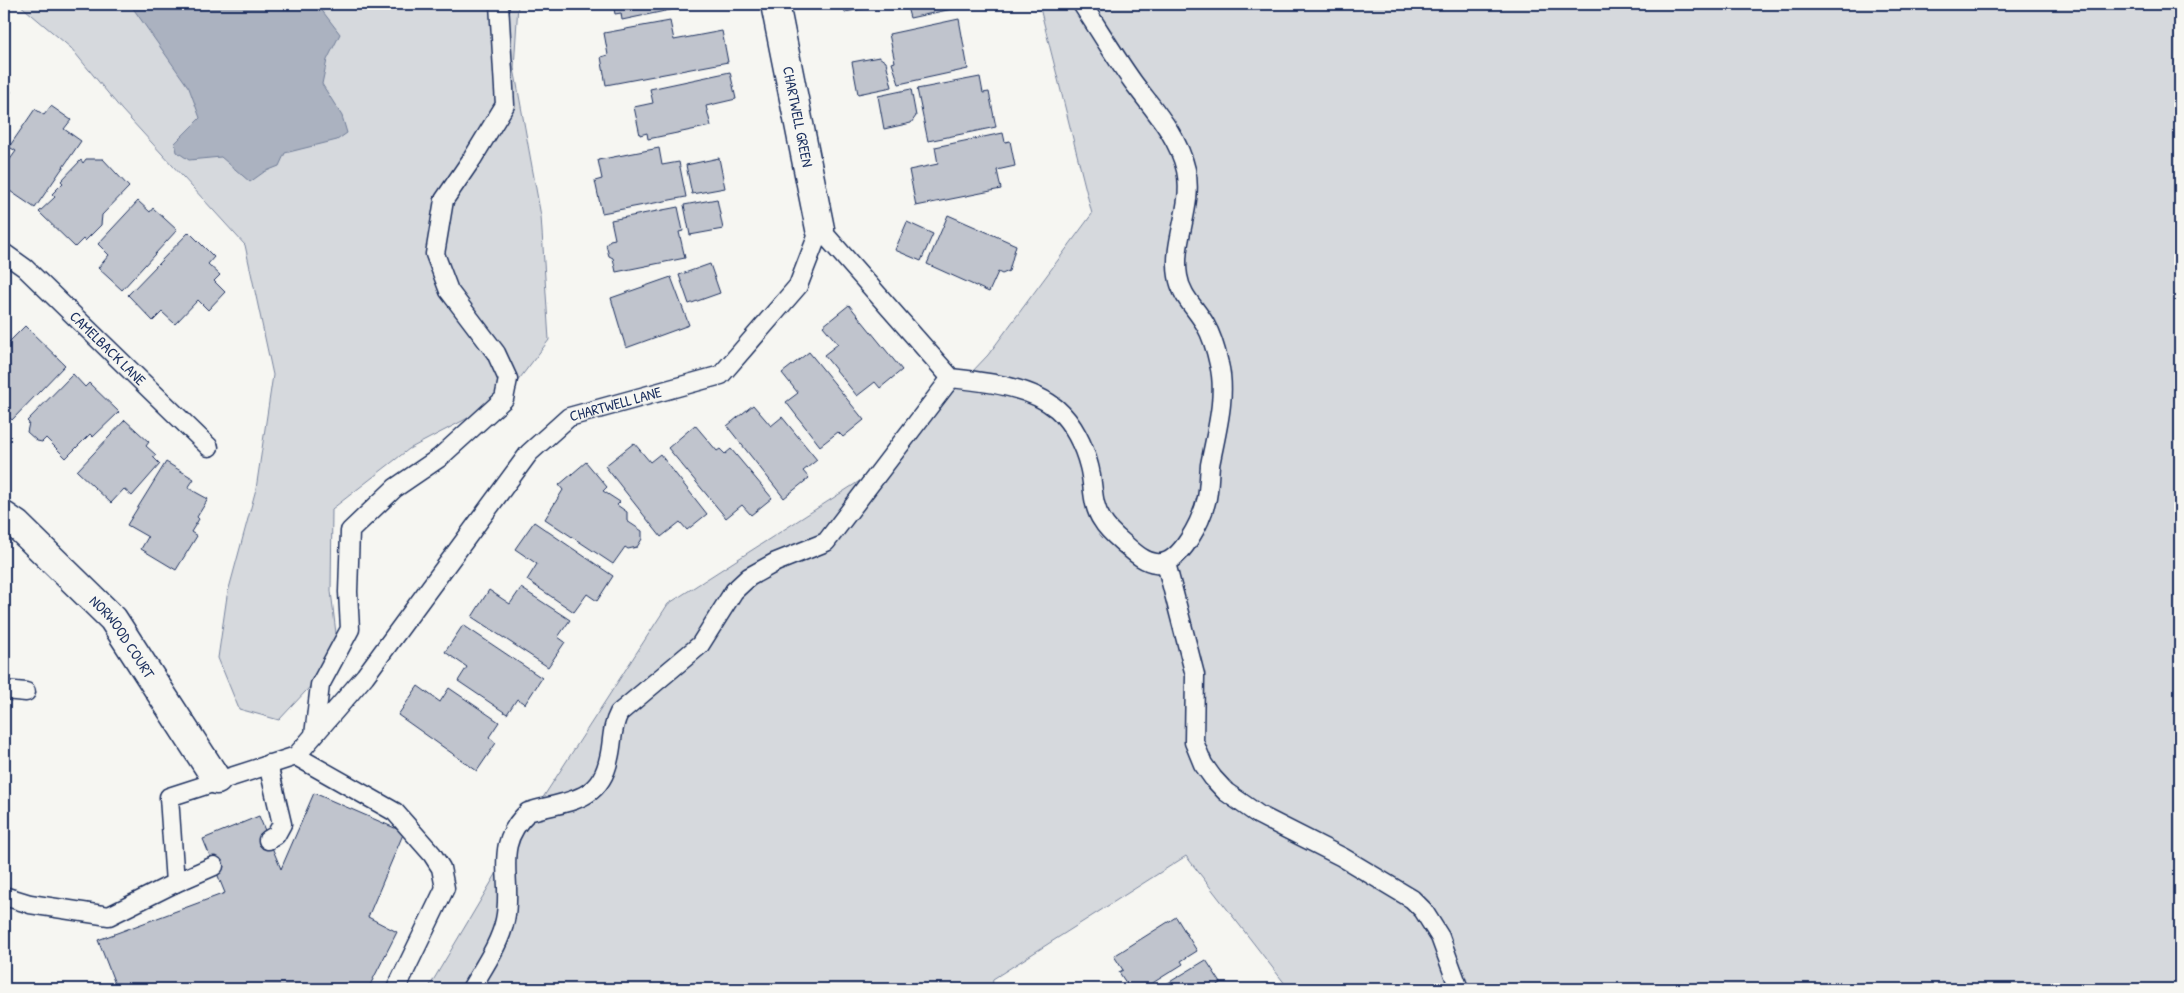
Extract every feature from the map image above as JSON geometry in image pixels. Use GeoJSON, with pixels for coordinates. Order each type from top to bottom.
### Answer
{"type":"FeatureCollection","features":[{"type":"Feature","properties":{"kind":"street","name":"CHARTWELL GREEN"},"geometry":{"type":"LineString","coordinates":[[775,4],[820,229]]}},
{"type":"Feature","properties":{"kind":"street","name":"NORWOOD COURT"},"geometry":{"type":"LineString","coordinates":[[4,516],[17,525],[113,619],[216,780]]}},
{"type":"Feature","properties":{"kind":"lane"},"geometry":{"type":"LineString","coordinates":[[314,735],[320,685],[350,629],[348,592],[350,531],[395,488],[439,458],[504,399],[508,379],[496,353],[449,291],[435,254],[444,200],[505,105],[500,4]]}},
{"type":"Feature","properties":{"kind":"lane"},"geometry":{"type":"LineString","coordinates":[[820,229],[951,378],[1005,387],[1047,402],[1059,410],[1069,421],[1079,440],[1089,466],[1094,498],[1101,519],[1138,556],[1154,563],[1166,563],[1175,559],[1189,540],[1207,498],[1223,380],[1215,346],[1205,324],[1180,287],[1178,276],[1176,258],[1185,221],[1186,170],[1164,121],[1133,82],[1082,4]]}},
{"type":"Feature","properties":{"kind":"lane","name":"CHARTWELL LANE"},"geometry":{"type":"LineString","coordinates":[[296,756],[365,676],[529,453],[569,417],[721,375],[798,286],[820,229]]}},
{"type":"Feature","properties":{"kind":"lane","name":"CAMELBACK LANE"},"geometry":{"type":"LineString","coordinates":[[4,252],[26,268],[209,447]]}},
{"type":"Feature","properties":{"kind":"lane"},"geometry":{"type":"LineString","coordinates":[[471,989],[505,922],[508,903],[505,850],[520,819],[528,812],[588,795],[604,774],[609,760],[613,724],[623,709],[700,645],[734,591],[749,577],[776,562],[826,542],[951,378]]}},
{"type":"Feature","properties":{"kind":"lane"},"geometry":{"type":"LineString","coordinates":[[1166,563],[1195,675],[1194,742],[1203,764],[1226,792],[1259,815],[1342,857],[1412,899],[1423,910],[1440,937],[1459,989]]}},
{"type":"Feature","properties":{"kind":"lane"},"geometry":{"type":"LineString","coordinates":[[4,690],[26,692]]}},
{"type":"Feature","properties":{"kind":"lane"},"geometry":{"type":"LineString","coordinates":[[175,883],[168,797],[216,780],[296,756],[395,812],[432,854],[441,868],[444,888],[396,989]]}},
{"type":"Feature","properties":{"kind":"lane"},"geometry":{"type":"LineString","coordinates":[[268,764],[282,824],[276,835],[268,840]]}},
{"type":"Feature","properties":{"kind":"lane"},"geometry":{"type":"LineString","coordinates":[[4,896],[30,904],[109,916],[214,866]]}},
{"type":"Feature","properties":{"kind":"shaded area"},"geometry":{"type":"Polygon","coordinates":[[[19,4],[518,4],[514,68],[541,216],[549,340],[504,399],[409,449],[332,509],[331,591],[337,642],[319,677],[279,720],[239,709],[218,658],[227,596],[256,489],[273,375],[245,245],[121,109],[71,48],[19,4]]]}},
{"type":"Feature","properties":{"kind":"shaded area"},"geometry":{"type":"Polygon","coordinates":[[[130,4],[317,4],[340,34],[327,60],[322,84],[342,116],[347,133],[337,140],[285,153],[279,166],[264,172],[250,182],[221,157],[189,160],[177,152],[175,143],[200,118],[189,88],[130,4]]]}},
{"type":"Feature","properties":{"kind":"shaded area"},"geometry":{"type":"Polygon","coordinates":[[[1039,4],[2180,4],[2180,989],[1289,989],[1186,856],[993,979],[992,989],[428,989],[524,827],[668,604],[883,466],[988,355],[1092,214],[1039,4]]]}},
{"type":"Feature","properties":{"kind":"building"},"geometry":{"type":"Polygon","coordinates":[[[613,4],[688,4],[689,6],[622,20],[621,13],[615,14],[613,4]]]}},
{"type":"Feature","properties":{"kind":"building"},"geometry":{"type":"Polygon","coordinates":[[[844,4],[879,4],[879,6],[845,12],[844,4]]]}},
{"type":"Feature","properties":{"kind":"building"},"geometry":{"type":"Polygon","coordinates":[[[902,4],[965,4],[966,6],[910,18],[907,7],[902,4]]]}},
{"type":"Feature","properties":{"kind":"building"},"geometry":{"type":"Polygon","coordinates":[[[959,19],[968,69],[899,84],[892,63],[895,62],[889,34],[959,19]]]}},
{"type":"Feature","properties":{"kind":"building"},"geometry":{"type":"Polygon","coordinates":[[[670,21],[674,40],[722,31],[728,62],[606,85],[601,57],[608,55],[604,33],[670,21]]]}},
{"type":"Feature","properties":{"kind":"building"},"geometry":{"type":"Polygon","coordinates":[[[879,57],[886,62],[892,87],[858,94],[852,62],[879,57]]]}},
{"type":"Feature","properties":{"kind":"building"},"geometry":{"type":"Polygon","coordinates":[[[730,72],[736,99],[706,106],[711,126],[648,139],[647,133],[640,135],[634,107],[653,103],[650,89],[730,72]]]}},
{"type":"Feature","properties":{"kind":"building"},"geometry":{"type":"Polygon","coordinates":[[[980,77],[983,93],[989,92],[996,127],[928,141],[917,89],[980,77]]]}},
{"type":"Feature","properties":{"kind":"building"},"geometry":{"type":"Polygon","coordinates":[[[4,89],[11,91],[4,123],[4,89]]]}},
{"type":"Feature","properties":{"kind":"building"},"geometry":{"type":"Polygon","coordinates":[[[911,89],[916,116],[911,123],[884,129],[878,96],[911,89]]]}},
{"type":"Feature","properties":{"kind":"building"},"geometry":{"type":"Polygon","coordinates":[[[51,106],[71,120],[64,129],[81,141],[35,208],[7,189],[8,186],[4,183],[4,168],[16,151],[9,147],[35,109],[44,115],[51,106]]]}},
{"type":"Feature","properties":{"kind":"building"},"geometry":{"type":"Polygon","coordinates":[[[1003,133],[1005,142],[1010,141],[1015,166],[997,170],[1001,189],[916,206],[909,170],[938,164],[935,147],[1003,133]]]}},
{"type":"Feature","properties":{"kind":"building"},"geometry":{"type":"Polygon","coordinates":[[[659,148],[662,165],[679,162],[686,197],[602,213],[595,181],[602,179],[598,160],[659,148]]]}},
{"type":"Feature","properties":{"kind":"building"},"geometry":{"type":"Polygon","coordinates":[[[719,158],[725,188],[692,194],[686,165],[719,158]]]}},
{"type":"Feature","properties":{"kind":"building"},"geometry":{"type":"Polygon","coordinates":[[[86,159],[103,159],[129,187],[102,215],[101,225],[85,241],[83,239],[75,247],[39,212],[55,197],[52,194],[63,183],[61,181],[81,160],[83,163],[86,159]]]}},
{"type":"Feature","properties":{"kind":"building"},"geometry":{"type":"Polygon","coordinates":[[[717,199],[723,229],[690,235],[684,205],[717,199]]]}},
{"type":"Feature","properties":{"kind":"building"},"geometry":{"type":"Polygon","coordinates":[[[138,201],[150,212],[153,208],[177,230],[122,290],[98,268],[109,255],[98,244],[138,201]]]}},
{"type":"Feature","properties":{"kind":"building"},"geometry":{"type":"Polygon","coordinates":[[[678,207],[683,231],[679,232],[685,258],[616,272],[613,258],[609,256],[606,245],[610,240],[615,239],[611,220],[678,207]]]}},
{"type":"Feature","properties":{"kind":"building"},"geometry":{"type":"Polygon","coordinates":[[[948,215],[1016,245],[1009,271],[1002,274],[998,272],[989,292],[927,264],[948,215]]]}},
{"type":"Feature","properties":{"kind":"building"},"geometry":{"type":"Polygon","coordinates":[[[907,222],[933,234],[921,261],[895,250],[907,222]]]}},
{"type":"Feature","properties":{"kind":"building"},"geometry":{"type":"Polygon","coordinates":[[[189,232],[214,257],[208,264],[220,275],[214,281],[225,292],[208,310],[198,300],[175,324],[162,312],[153,321],[128,295],[189,232]]]}},
{"type":"Feature","properties":{"kind":"building"},"geometry":{"type":"Polygon","coordinates":[[[710,264],[720,293],[689,304],[679,275],[710,264]]]}},
{"type":"Feature","properties":{"kind":"building"},"geometry":{"type":"Polygon","coordinates":[[[671,277],[689,325],[626,348],[611,298],[671,277]]]}},
{"type":"Feature","properties":{"kind":"building"},"geometry":{"type":"Polygon","coordinates":[[[849,305],[902,370],[880,388],[875,382],[857,396],[824,355],[838,344],[823,326],[849,305]]]}},
{"type":"Feature","properties":{"kind":"building"},"geometry":{"type":"Polygon","coordinates":[[[25,326],[65,365],[12,420],[4,412],[4,347],[25,326]]]}},
{"type":"Feature","properties":{"kind":"building"},"geometry":{"type":"Polygon","coordinates":[[[809,352],[864,420],[843,437],[838,432],[820,446],[786,402],[798,393],[782,373],[809,352]]]}},
{"type":"Feature","properties":{"kind":"building"},"geometry":{"type":"Polygon","coordinates":[[[73,374],[85,387],[89,383],[119,412],[93,437],[90,434],[66,458],[46,438],[42,442],[37,441],[27,432],[29,423],[27,421],[73,374]]]}},
{"type":"Feature","properties":{"kind":"building"},"geometry":{"type":"Polygon","coordinates":[[[753,405],[771,426],[782,417],[817,460],[803,471],[809,478],[784,498],[727,426],[753,405]]]}},
{"type":"Feature","properties":{"kind":"building"},"geometry":{"type":"Polygon","coordinates":[[[125,420],[149,442],[146,446],[156,455],[153,457],[160,464],[132,496],[124,489],[111,503],[77,471],[125,420]]]}},
{"type":"Feature","properties":{"kind":"building"},"geometry":{"type":"Polygon","coordinates":[[[695,425],[717,451],[720,449],[725,454],[731,449],[772,498],[751,515],[742,505],[726,518],[668,448],[695,425]]]}},
{"type":"Feature","properties":{"kind":"building"},"geometry":{"type":"Polygon","coordinates":[[[634,443],[650,462],[660,454],[707,514],[687,530],[680,522],[661,537],[605,466],[634,443]]]}},
{"type":"Feature","properties":{"kind":"building"},"geometry":{"type":"Polygon","coordinates":[[[166,462],[194,479],[188,488],[208,499],[197,517],[199,519],[191,532],[197,536],[176,570],[141,549],[148,537],[127,525],[166,462]]]}},
{"type":"Feature","properties":{"kind":"building"},"geometry":{"type":"Polygon","coordinates":[[[586,462],[607,487],[603,491],[620,502],[617,505],[627,512],[627,521],[642,531],[642,539],[637,547],[628,549],[625,547],[613,564],[545,519],[563,490],[559,485],[586,462]]]}},
{"type":"Feature","properties":{"kind":"building"},"geometry":{"type":"Polygon","coordinates":[[[534,522],[613,576],[597,601],[587,594],[574,612],[527,580],[537,564],[515,549],[534,522]]]}},
{"type":"Feature","properties":{"kind":"building"},"geometry":{"type":"Polygon","coordinates":[[[521,588],[570,620],[558,637],[565,642],[548,667],[472,617],[489,590],[510,604],[521,588]]]}},
{"type":"Feature","properties":{"kind":"building"},"geometry":{"type":"Polygon","coordinates":[[[463,625],[542,678],[525,704],[517,699],[507,714],[458,681],[467,667],[445,652],[463,625]]]}},
{"type":"Feature","properties":{"kind":"building"},"geometry":{"type":"Polygon","coordinates":[[[418,686],[440,702],[449,688],[499,722],[489,737],[496,743],[477,771],[398,715],[418,686]]]}},
{"type":"Feature","properties":{"kind":"building"},"geometry":{"type":"Polygon","coordinates":[[[314,793],[404,832],[368,917],[397,932],[368,989],[117,989],[98,940],[225,893],[203,839],[259,816],[281,869],[314,793]]]}},
{"type":"Feature","properties":{"kind":"building"},"geometry":{"type":"Polygon","coordinates":[[[1176,917],[1197,951],[1181,961],[1183,964],[1143,989],[1135,987],[1130,989],[1119,972],[1123,970],[1114,956],[1176,917]]]}},
{"type":"Feature","properties":{"kind":"building"},"geometry":{"type":"Polygon","coordinates":[[[1206,960],[1221,983],[1217,985],[1219,989],[1158,989],[1206,960]]]}}]}
